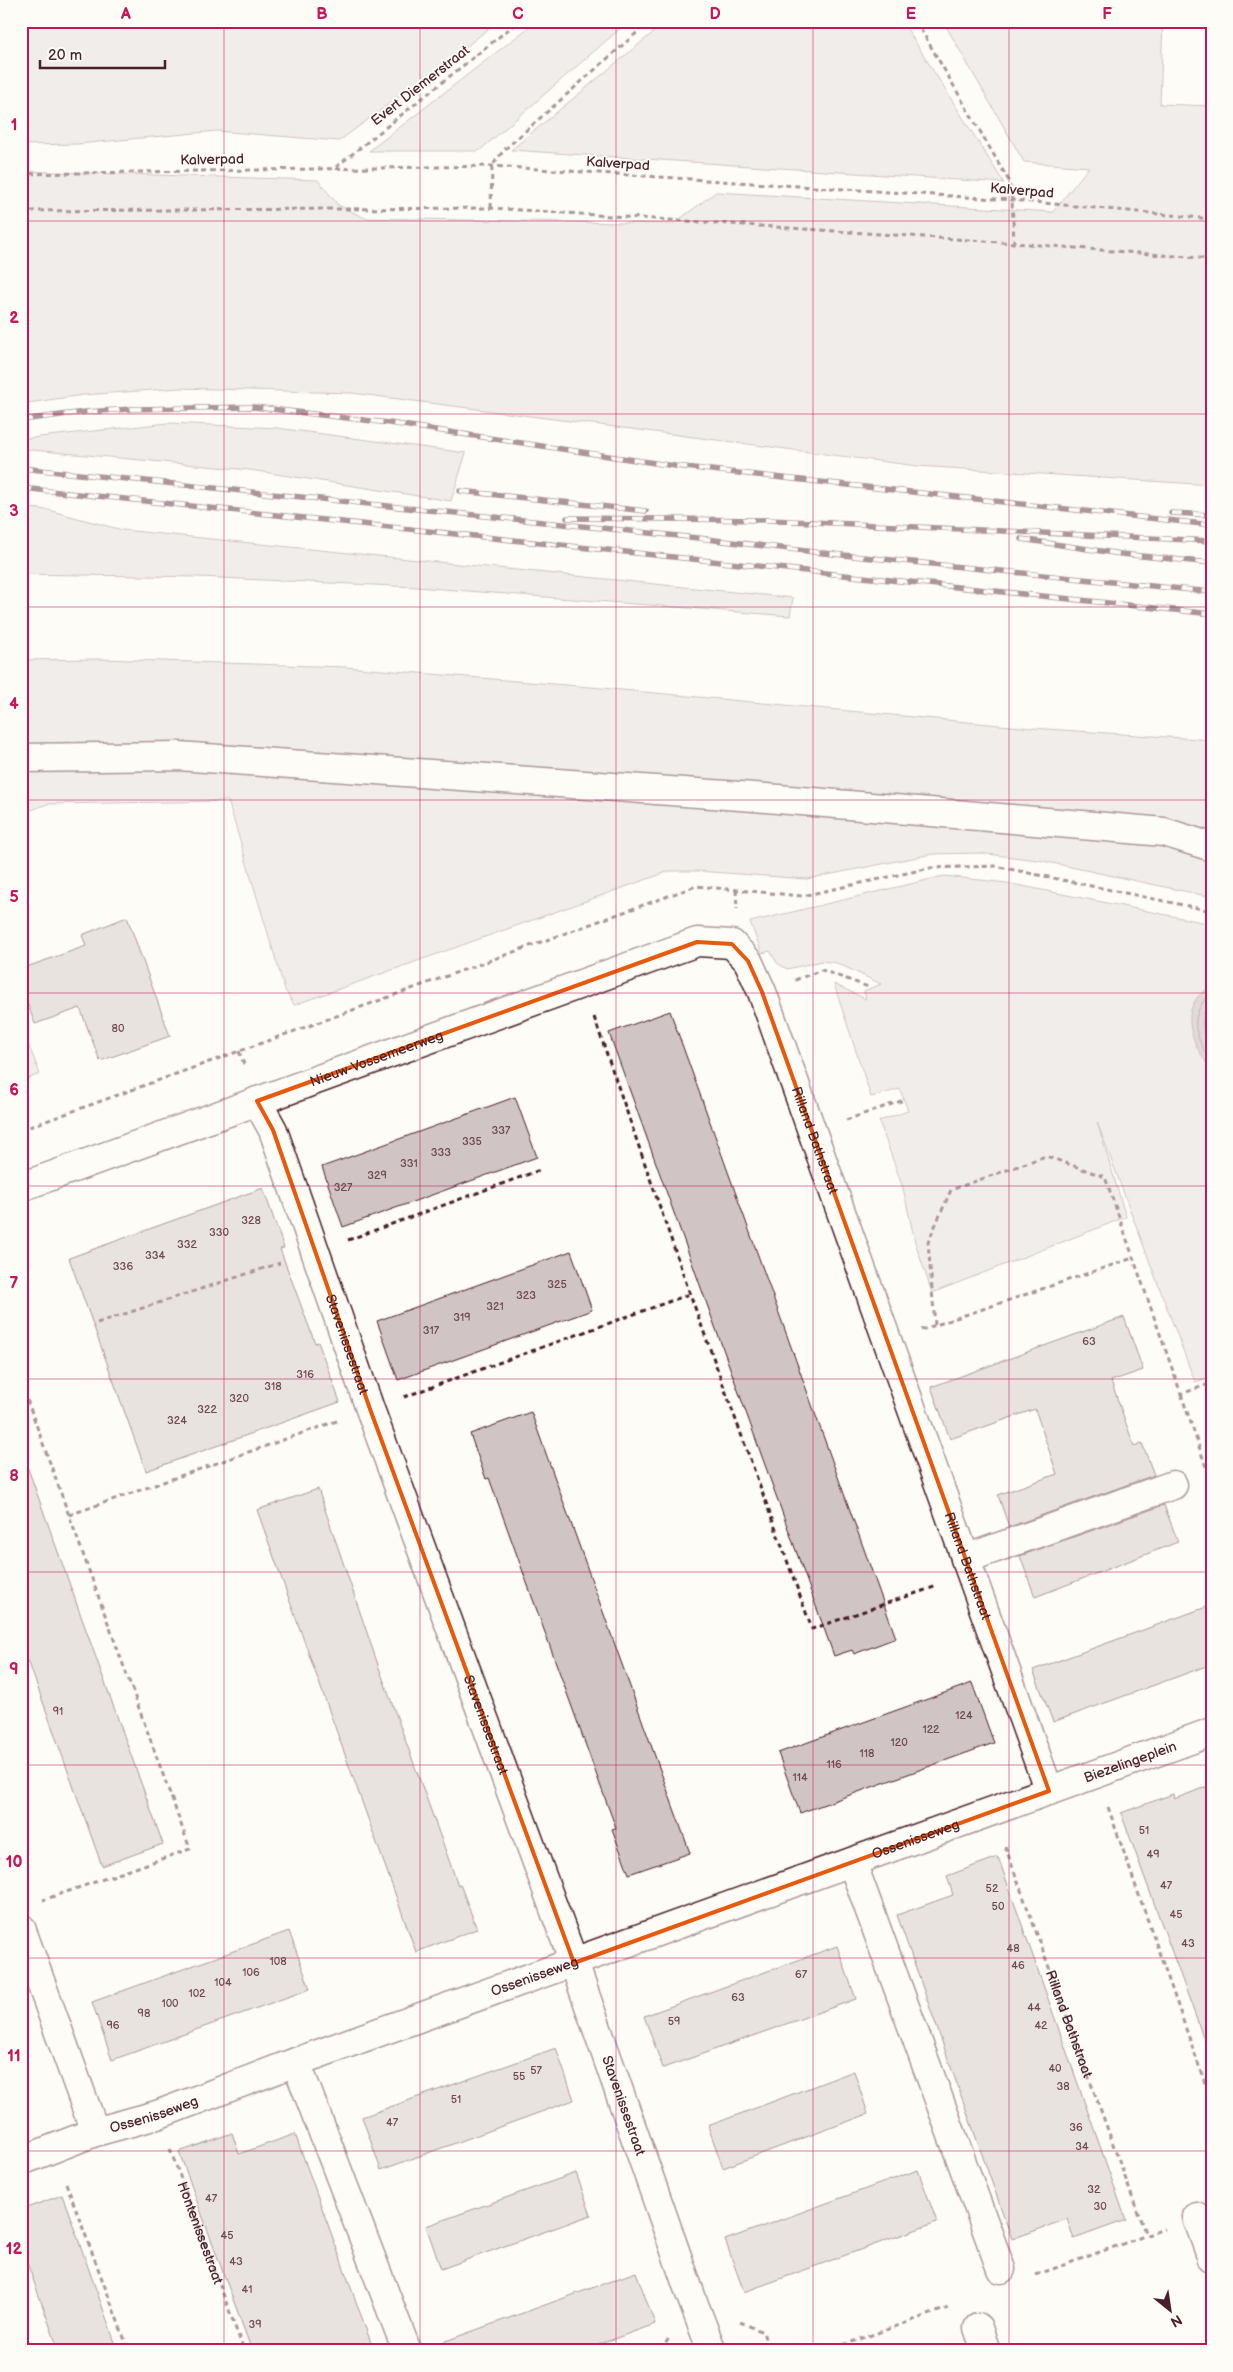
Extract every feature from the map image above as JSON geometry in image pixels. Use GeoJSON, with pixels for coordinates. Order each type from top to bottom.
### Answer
{"type":"FeatureCollection","features":[{"type":"Feature","properties":{"kind":"street"},"geometry":{"type":"LineString","coordinates":[[21,758],[178,756],[744,796],[1164,832],[1212,847]]}},
{"type":"Feature","properties":{"kind":"street","name":"Nieuw-Vossemeerweg"},"geometry":{"type":"LineString","coordinates":[[21,1187],[697,942],[732,944]]}},
{"type":"Feature","properties":{"kind":"street","name":"Rilland Bathstraat"},"geometry":{"type":"LineString","coordinates":[[732,944],[748,960],[762,992],[1049,1791]]}},
{"type":"Feature","properties":{"kind":"street","name":"Stavenissestraat"},"geometry":{"type":"LineString","coordinates":[[257,1101],[273,1130],[370,1409],[574,1963],[712,2351]]}},
{"type":"Feature","properties":{"kind":"street"},"geometry":{"type":"LineString","coordinates":[[968,1567],[1173,1486]]}},
{"type":"Feature","properties":{"kind":"street","name":"Biezelingeplein"},"geometry":{"type":"LineString","coordinates":[[1049,1791],[1212,1732]]}},
{"type":"Feature","properties":{"kind":"street","name":"Ossenisseweg"},"geometry":{"type":"LineString","coordinates":[[21,2162],[95,2132],[157,2115],[296,2062],[1049,1791]]}},
{"type":"Feature","properties":{"kind":"street"},"geometry":{"type":"LineString","coordinates":[[852,1862],[1001,2269]]}},
{"type":"Feature","properties":{"kind":"street"},"geometry":{"type":"LineString","coordinates":[[21,1928],[95,2132]]}},
{"type":"Feature","properties":{"kind":"street"},"geometry":{"type":"LineString","coordinates":[[296,2062],[407,2351]]}},
{"type":"Feature","properties":{"kind":"street"},"geometry":{"type":"LineString","coordinates":[[1197,2216],[1212,2259]]}},
{"type":"Feature","properties":{"kind":"path","name":"Evert Diemerstraat"},"geometry":{"type":"LineString","coordinates":[[335,167],[519,21]]}},
{"type":"Feature","properties":{"kind":"path"},"geometry":{"type":"LineString","coordinates":[[491,208],[492,166],[504,150],[650,21]]}},
{"type":"Feature","properties":{"kind":"path"},"geometry":{"type":"LineString","coordinates":[[916,21],[1009,181],[1014,243]]}},
{"type":"Feature","properties":{"kind":"path","name":"Kalverpad"},"geometry":{"type":"LineString","coordinates":[[21,174],[335,167],[492,166],[1012,200],[1212,218]]}},
{"type":"Feature","properties":{"kind":"path"},"geometry":{"type":"LineString","coordinates":[[21,211],[491,208],[1014,243],[1212,259]]}},
{"type":"Feature","properties":{"kind":"path"},"geometry":{"type":"LineString","coordinates":[[21,1130],[696,886],[802,896],[930,868],[995,866],[1212,911]]}},
{"type":"Feature","properties":{"kind":"path"},"geometry":{"type":"LineString","coordinates":[[762,992],[822,970],[871,988]]}},
{"type":"Feature","properties":{"kind":"path"},"geometry":{"type":"LineString","coordinates":[[582,983],[690,1294],[812,1629],[968,1567]]}},
{"type":"Feature","properties":{"kind":"path"},"geometry":{"type":"LineString","coordinates":[[812,1131],[904,1100]]}},
{"type":"Feature","properties":{"kind":"path"},"geometry":{"type":"LineString","coordinates":[[935,1325],[928,1242],[952,1190],[1046,1156],[1105,1177],[1209,1475]]}},
{"type":"Feature","properties":{"kind":"path"},"geometry":{"type":"LineString","coordinates":[[887,1342],[1133,1258]]}},
{"type":"Feature","properties":{"kind":"path"},"geometry":{"type":"LineString","coordinates":[[21,1383],[190,1849],[40,1901]]}},
{"type":"Feature","properties":{"kind":"path"},"geometry":{"type":"LineString","coordinates":[[1181,1394],[1212,1383]]}},
{"type":"Feature","properties":{"kind":"path"},"geometry":{"type":"LineString","coordinates":[[1097,1773],[1212,2103]]}},
{"type":"Feature","properties":{"kind":"path","name":"Rilland Bathstraat"},"geometry":{"type":"LineString","coordinates":[[992,1811],[1146,2235]]}},
{"type":"Feature","properties":{"kind":"path","name":"Hontenissestraat"},"geometry":{"type":"LineString","coordinates":[[157,2115],[244,2351]]}},
{"type":"Feature","properties":{"kind":"path"},"geometry":{"type":"LineString","coordinates":[[54,2150],[129,2351]]}},
{"type":"Feature","properties":{"kind":"highlighted area"},"geometry":{"type":"Polygon","coordinates":[[[697,942],[732,944],[748,961],[762,992],[1049,1791],[574,1963],[370,1409],[273,1130],[257,1101],[697,942]]]}},
{"type":"Feature","properties":{"kind":"shaded area"},"geometry":{"type":"Polygon","coordinates":[[[21,21],[498,21],[339,141],[217,131],[77,144],[21,145],[21,21]]]}},
{"type":"Feature","properties":{"kind":"shaded area"},"geometry":{"type":"Polygon","coordinates":[[[537,21],[629,21],[479,151],[369,151],[537,21]]]}},
{"type":"Feature","properties":{"kind":"shaded area"},"geometry":{"type":"Polygon","coordinates":[[[667,21],[902,21],[1004,183],[511,150],[667,21]]]}},
{"type":"Feature","properties":{"kind":"shaded area"},"geometry":{"type":"Polygon","coordinates":[[[943,21],[1163,21],[1160,104],[1212,106],[1212,485],[918,466],[352,393],[180,388],[83,395],[21,404],[21,171],[318,180],[338,205],[365,218],[673,224],[716,192],[1053,212],[1089,167],[1024,162],[943,21]]]}},
{"type":"Feature","properties":{"kind":"shaded area"},"geometry":{"type":"Polygon","coordinates":[[[168,423],[277,428],[466,453],[451,501],[250,470],[21,449],[21,439],[168,423]]]}},
{"type":"Feature","properties":{"kind":"shaded area"},"geometry":{"type":"Polygon","coordinates":[[[21,507],[48,510],[122,530],[793,598],[790,616],[416,587],[199,577],[21,574],[21,507]]]}},
{"type":"Feature","properties":{"kind":"shaded area"},"geometry":{"type":"Polygon","coordinates":[[[101,659],[345,667],[590,687],[1032,728],[1212,740],[1212,897],[1038,860],[979,853],[932,854],[807,879],[698,871],[670,871],[294,1005],[285,990],[228,801],[47,804],[21,814],[21,660],[101,659]]]}},
{"type":"Feature","properties":{"kind":"shaded area"},"geometry":{"type":"Polygon","coordinates":[[[944,876],[1007,883],[1212,924],[1212,985],[1207,989],[1208,1066],[1212,1070],[1212,1376],[1195,1382],[1097,1122],[1126,1217],[932,1293],[915,1242],[903,1188],[879,1121],[908,1111],[900,1089],[871,1097],[834,984],[866,999],[864,991],[881,984],[837,963],[822,961],[787,969],[777,963],[770,951],[762,953],[750,922],[944,876]]]}},
{"type":"Feature","properties":{"kind":"shaded area"},"geometry":{"type":"Polygon","coordinates":[[[21,1026],[40,1074],[21,1081],[21,1026]]]}},
{"type":"Feature","properties":{"kind":"water"},"geometry":{"type":"Polygon","coordinates":[[[1212,985],[1212,1070],[1197,1047],[1193,1037],[1190,1018],[1191,1009],[1196,999],[1212,985]]]}},
{"type":"Feature","properties":{"kind":"building"},"geometry":{"type":"Polygon","coordinates":[[[127,917],[170,1036],[100,1061],[80,1008],[35,1024],[21,986],[21,969],[86,946],[82,935],[127,917]]]}},
{"type":"Feature","properties":{"kind":"building"},"geometry":{"type":"Polygon","coordinates":[[[670,1011],[896,1638],[854,1654],[852,1650],[834,1656],[609,1033],[670,1011]]]}},
{"type":"Feature","properties":{"kind":"building"},"geometry":{"type":"Polygon","coordinates":[[[515,1097],[537,1157],[343,1227],[322,1167],[515,1097]]]}},
{"type":"Feature","properties":{"kind":"building"},"geometry":{"type":"Polygon","coordinates":[[[263,1188],[284,1248],[280,1249],[315,1343],[318,1342],[340,1402],[146,1471],[69,1258],[263,1188]]]}},
{"type":"Feature","properties":{"kind":"building"},"geometry":{"type":"Polygon","coordinates":[[[571,1251],[592,1310],[398,1380],[377,1321],[571,1251]]]}},
{"type":"Feature","properties":{"kind":"building"},"geometry":{"type":"Polygon","coordinates":[[[1124,1317],[1143,1370],[1111,1381],[1134,1446],[1142,1443],[1154,1475],[1009,1527],[998,1495],[1057,1474],[1035,1409],[950,1439],[931,1387],[1124,1317]]]}},
{"type":"Feature","properties":{"kind":"building"},"geometry":{"type":"Polygon","coordinates":[[[531,1412],[690,1853],[629,1874],[612,1829],[616,1828],[489,1478],[486,1479],[470,1434],[531,1412]]]}},
{"type":"Feature","properties":{"kind":"building"},"geometry":{"type":"Polygon","coordinates":[[[26,1463],[163,1844],[102,1866],[21,1641],[21,1464],[26,1463]]]}},
{"type":"Feature","properties":{"kind":"building"},"geometry":{"type":"Polygon","coordinates":[[[318,1489],[378,1665],[458,1885],[460,1884],[477,1929],[416,1952],[257,1510],[318,1489]]]}},
{"type":"Feature","properties":{"kind":"building"},"geometry":{"type":"Polygon","coordinates":[[[1164,1505],[1178,1542],[1035,1597],[1020,1556],[1164,1505]]]}},
{"type":"Feature","properties":{"kind":"building"},"geometry":{"type":"Polygon","coordinates":[[[1212,1605],[1212,1664],[1053,1722],[1033,1670],[1212,1605]]]}},
{"type":"Feature","properties":{"kind":"building"},"geometry":{"type":"Polygon","coordinates":[[[972,1683],[994,1743],[800,1813],[778,1753],[972,1683]]]}},
{"type":"Feature","properties":{"kind":"building"},"geometry":{"type":"Polygon","coordinates":[[[1212,1785],[1212,2050],[1208,2050],[1121,1813],[1173,1794],[1174,1799],[1212,1785]]]}},
{"type":"Feature","properties":{"kind":"building"},"geometry":{"type":"Polygon","coordinates":[[[998,1857],[1126,2220],[1074,2239],[1067,2219],[1012,2239],[897,1915],[953,1895],[947,1876],[998,1857]]]}},
{"type":"Feature","properties":{"kind":"building"},"geometry":{"type":"Polygon","coordinates":[[[289,1931],[310,1989],[112,2060],[92,2002],[289,1931]]]}},
{"type":"Feature","properties":{"kind":"building"},"geometry":{"type":"Polygon","coordinates":[[[837,1946],[856,1999],[663,2068],[644,2016],[837,1946]]]}},
{"type":"Feature","properties":{"kind":"building"},"geometry":{"type":"Polygon","coordinates":[[[556,2048],[574,2100],[381,2170],[362,2117],[556,2048]]]}},
{"type":"Feature","properties":{"kind":"building"},"geometry":{"type":"Polygon","coordinates":[[[854,2071],[868,2114],[723,2168],[708,2126],[854,2071]]]}},
{"type":"Feature","properties":{"kind":"building"},"geometry":{"type":"Polygon","coordinates":[[[232,2133],[239,2154],[295,2134],[374,2351],[252,2351],[179,2152],[232,2133]]]}},
{"type":"Feature","properties":{"kind":"building"},"geometry":{"type":"Polygon","coordinates":[[[918,2170],[937,2222],[744,2292],[725,2240],[918,2170]]]}},
{"type":"Feature","properties":{"kind":"building"},"geometry":{"type":"Polygon","coordinates":[[[576,2173],[591,2215],[441,2269],[426,2226],[576,2173]]]}},
{"type":"Feature","properties":{"kind":"building"},"geometry":{"type":"Polygon","coordinates":[[[62,2195],[118,2351],[59,2351],[21,2246],[21,2210],[62,2195]]]}},
{"type":"Feature","properties":{"kind":"building"},"geometry":{"type":"Polygon","coordinates":[[[636,2272],[655,2324],[581,2351],[429,2351],[429,2347],[636,2272]]]}},
{"type":"Feature","properties":{"kind":"railway"},"geometry":{"type":"LineString","coordinates":[[21,420],[85,412],[132,409],[254,407],[389,423],[675,466],[1212,525]]}},
{"type":"Feature","properties":{"kind":"railway"},"geometry":{"type":"LineString","coordinates":[[21,468],[1212,592]]}},
{"type":"Feature","properties":{"kind":"railway"},"geometry":{"type":"LineString","coordinates":[[21,488],[1212,614]]}},
{"type":"Feature","properties":{"kind":"railway"},"geometry":{"type":"LineString","coordinates":[[460,491],[646,511]]}},
{"type":"Feature","properties":{"kind":"railway"},"geometry":{"type":"LineString","coordinates":[[1171,513],[1212,515]]}},
{"type":"Feature","properties":{"kind":"railway"},"geometry":{"type":"LineString","coordinates":[[567,518],[769,520],[1212,541]]}},
{"type":"Feature","properties":{"kind":"railway"},"geometry":{"type":"LineString","coordinates":[[1021,539],[1121,554],[1212,563]]}}]}
